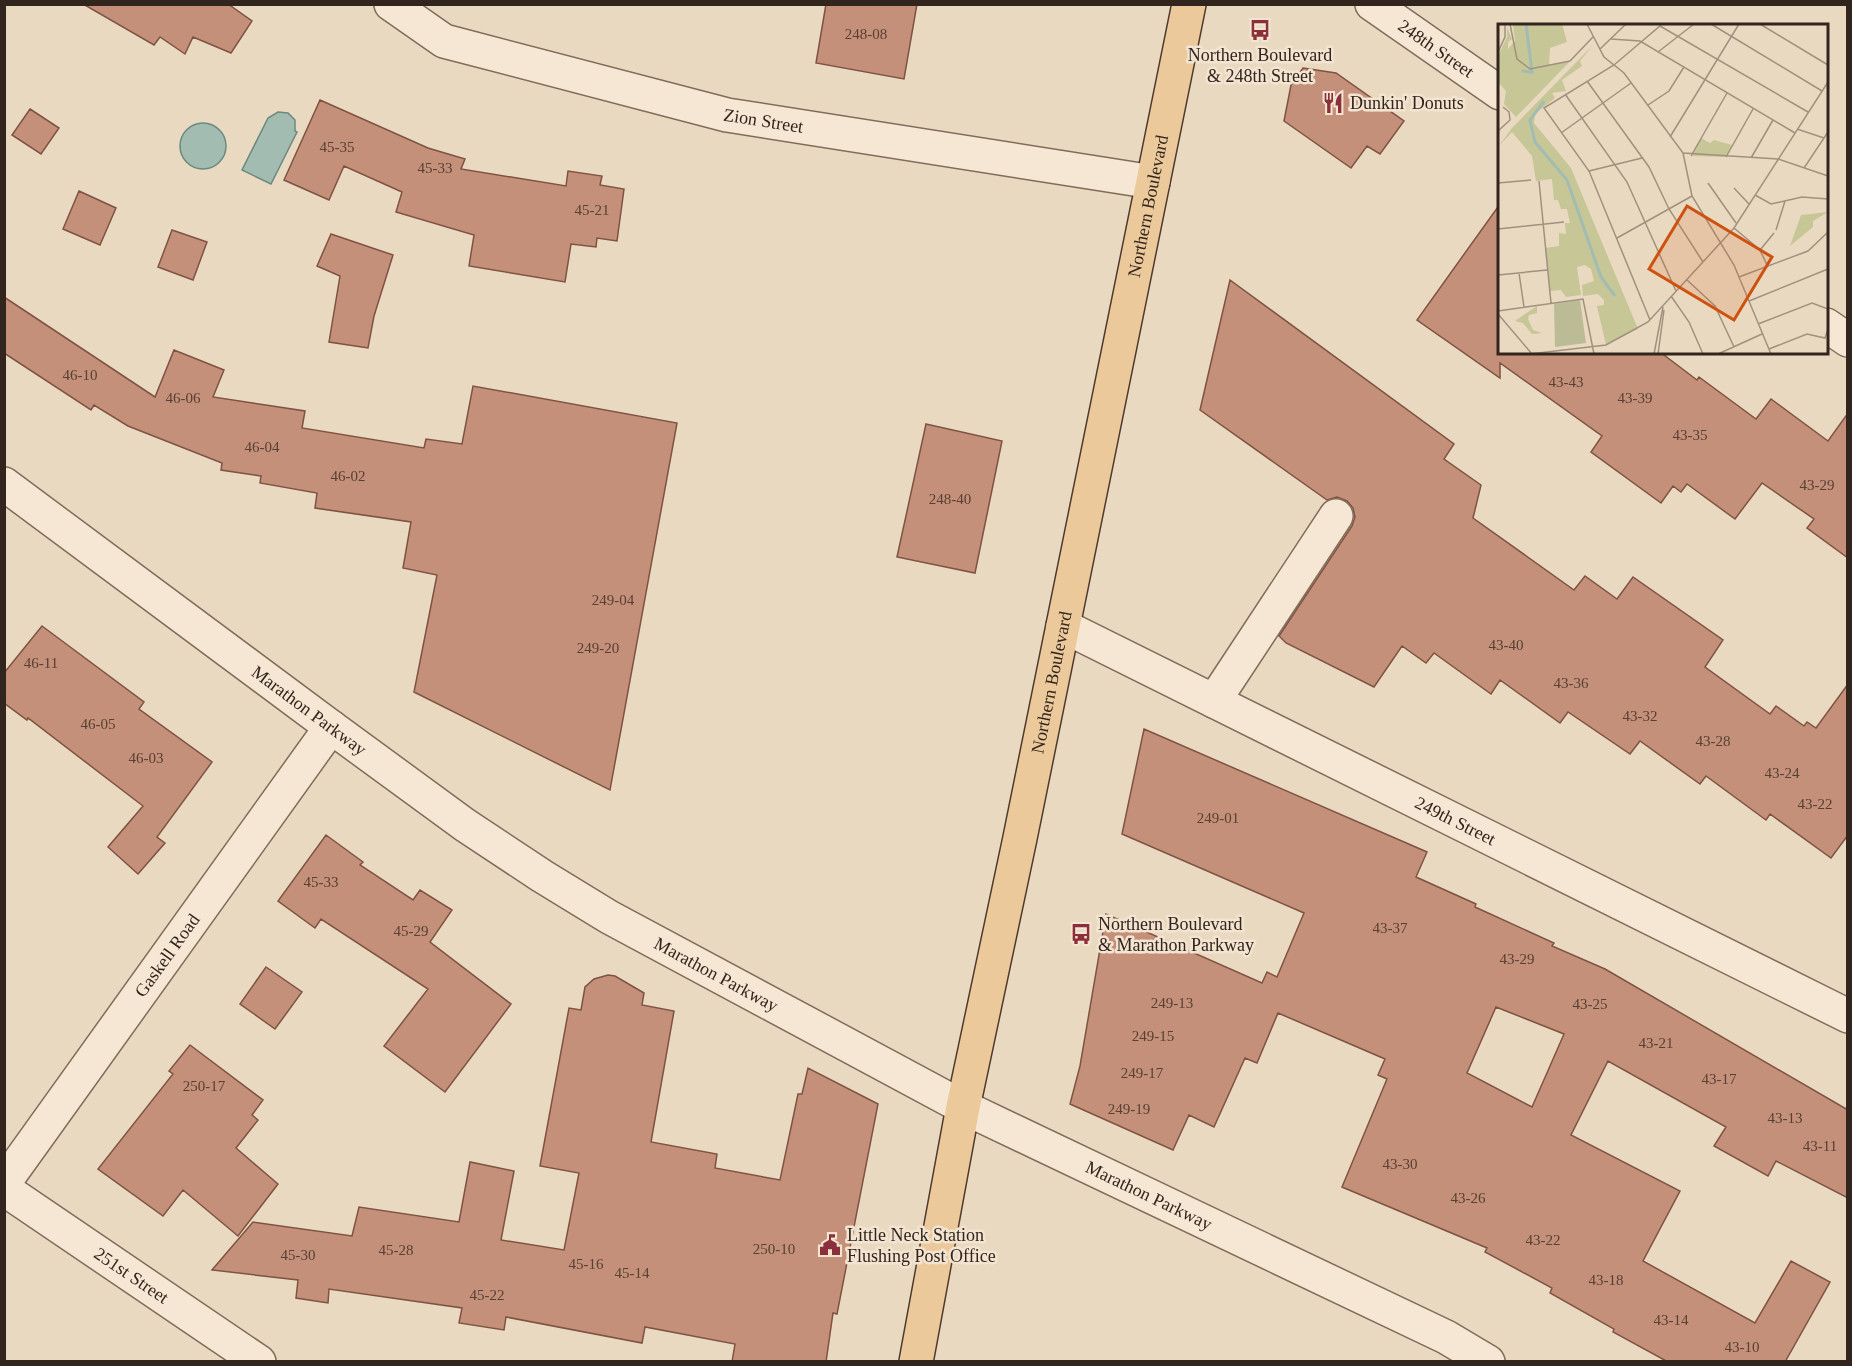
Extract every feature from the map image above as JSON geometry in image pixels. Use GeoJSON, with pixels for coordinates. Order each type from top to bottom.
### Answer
{"type":"FeatureCollection","features":[{"type":"Feature","properties":{"kind":"main road","name":"Northern Boulevard"},"geometry":{"type":"LineString","coordinates":[[916,1362],[963,1107],[1189,4]]}},
{"type":"Feature","properties":{"kind":"street","name":"Zion Street"},"geometry":{"type":"LineString","coordinates":[[391,4],[444,40],[727,114],[1153,182]]}},
{"type":"Feature","properties":{"kind":"street","name":"248th Street"},"geometry":{"type":"LineString","coordinates":[[1372,4],[1498,92]]}},
{"type":"Feature","properties":{"kind":"street"},"geometry":{"type":"LineString","coordinates":[[1828,326],[1848,340]]}},
{"type":"Feature","properties":{"kind":"street","name":"Marathon Parkway"},"geometry":{"type":"LineString","coordinates":[[4,484],[465,825],[609,917],[963,1107],[1446,1337],[1488,1362]]}},
{"type":"Feature","properties":{"kind":"street"},"geometry":{"type":"LineString","coordinates":[[1214,701],[1336,516]]}},
{"type":"Feature","properties":{"kind":"street","name":"249th Street"},"geometry":{"type":"LineString","coordinates":[[1063,626],[1848,1016]]}},
{"type":"Feature","properties":{"kind":"street","name":"Gaskell Road"},"geometry":{"type":"LineString","coordinates":[[4,1183],[331,728]]}},
{"type":"Feature","properties":{"kind":"street","name":"251st Street"},"geometry":{"type":"LineString","coordinates":[[4,1189],[259,1362]]}},
{"type":"Feature","properties":{"kind":"shaded area"},"geometry":{"type":"Polygon","coordinates":[[[278,112],[288,113],[295,120],[295,131],[297,132],[271,184],[242,170],[268,118],[278,112]]]}},
{"type":"Feature","properties":{"kind":"shaded area"},"geometry":{"type":"Polygon","coordinates":[[[203,123],[219,130],[226,146],[219,162],[203,169],[187,162],[180,146],[187,130],[203,123]]]}},
{"type":"Feature","properties":{"kind":"building"},"geometry":{"type":"Polygon","coordinates":[[[83,4],[228,4],[252,21],[231,53],[193,37],[185,54],[160,37],[154,45],[83,4]]]}},
{"type":"Feature","properties":{"kind":"building"},"geometry":{"type":"Polygon","coordinates":[[[826,4],[917,4],[904,79],[816,63],[826,4]]]}},
{"type":"Feature","properties":{"kind":"building","name":"Dunkin' Donuts"},"geometry":{"type":"Polygon","coordinates":[[[1303,68],[1336,73],[1404,121],[1380,154],[1367,146],[1351,168],[1284,121],[1291,85],[1303,68]]]}},
{"type":"Feature","properties":{"kind":"building"},"geometry":{"type":"Polygon","coordinates":[[[320,100],[428,148],[465,159],[461,169],[566,186],[568,171],[602,176],[600,185],[624,189],[617,241],[597,238],[596,247],[571,244],[565,282],[469,266],[474,235],[396,212],[402,192],[344,166],[329,200],[284,180],[320,100]]]}},
{"type":"Feature","properties":{"kind":"building"},"geometry":{"type":"Polygon","coordinates":[[[30,109],[59,128],[41,154],[12,135],[30,109]]]}},
{"type":"Feature","properties":{"kind":"building"},"geometry":{"type":"Polygon","coordinates":[[[79,191],[116,208],[100,245],[63,229],[79,191]]]}},
{"type":"Feature","properties":{"kind":"building"},"geometry":{"type":"Polygon","coordinates":[[[1498,207],[1498,354],[1663,354],[1697,380],[1699,377],[1756,419],[1771,399],[1828,441],[1848,413],[1848,558],[1807,528],[1814,519],[1762,483],[1735,519],[1687,484],[1681,492],[1673,486],[1661,503],[1591,452],[1602,436],[1500,363],[1500,378],[1417,320],[1498,207]]]}},
{"type":"Feature","properties":{"kind":"building"},"geometry":{"type":"Polygon","coordinates":[[[172,230],[207,242],[193,280],[158,267],[172,230]]]}},
{"type":"Feature","properties":{"kind":"building"},"geometry":{"type":"Polygon","coordinates":[[[331,234],[393,255],[374,316],[368,348],[329,342],[340,276],[317,266],[331,234]]]}},
{"type":"Feature","properties":{"kind":"building"},"geometry":{"type":"Polygon","coordinates":[[[1230,280],[1454,444],[1444,459],[1481,485],[1473,518],[1574,590],[1585,576],[1617,599],[1633,577],[1723,640],[1705,667],[1770,714],[1776,706],[1804,726],[1807,722],[1816,728],[1848,684],[1848,835],[1831,858],[1770,814],[1766,820],[1706,776],[1700,784],[1640,741],[1630,754],[1568,712],[1560,723],[1500,680],[1491,694],[1434,653],[1426,663],[1402,646],[1374,687],[1286,643],[1279,636],[1352,526],[1355,517],[1353,508],[1347,501],[1337,497],[1327,500],[1200,410],[1230,280]]]}},
{"type":"Feature","properties":{"kind":"building"},"geometry":{"type":"Polygon","coordinates":[[[4,297],[155,397],[174,350],[224,370],[213,397],[305,411],[302,428],[424,448],[426,439],[462,444],[473,386],[677,423],[610,790],[414,692],[437,575],[403,568],[411,522],[315,508],[317,493],[260,483],[261,476],[221,470],[222,463],[128,426],[94,405],[91,410],[4,353],[4,297]]]}},
{"type":"Feature","properties":{"kind":"building"},"geometry":{"type":"Polygon","coordinates":[[[926,424],[1002,441],[975,573],[897,557],[926,424]]]}},
{"type":"Feature","properties":{"kind":"building"},"geometry":{"type":"Polygon","coordinates":[[[42,626],[144,702],[139,709],[212,762],[157,837],[165,843],[138,874],[108,847],[143,806],[28,718],[27,720],[4,703],[4,673],[42,626]]]}},
{"type":"Feature","properties":{"kind":"building"},"geometry":{"type":"Polygon","coordinates":[[[1144,729],[1427,852],[1416,877],[1554,943],[1552,946],[1605,969],[1848,1110],[1848,1198],[1776,1161],[1768,1176],[1714,1146],[1726,1127],[1608,1061],[1571,1135],[1680,1191],[1643,1261],[1755,1323],[1791,1261],[1830,1282],[1785,1362],[1668,1362],[1613,1332],[1614,1329],[1550,1293],[1552,1288],[1485,1252],[1487,1248],[1342,1187],[1387,1079],[1378,1075],[1385,1059],[1278,1013],[1257,1063],[1245,1058],[1214,1127],[1189,1115],[1173,1150],[1070,1104],[1080,1066],[1106,914],[1262,983],[1267,972],[1277,977],[1304,913],[1122,834],[1144,729]],[[1496,1007],[1467,1073],[1532,1107],[1564,1034],[1496,1007]]]}},
{"type":"Feature","properties":{"kind":"building"},"geometry":{"type":"Polygon","coordinates":[[[326,835],[363,862],[360,865],[413,900],[420,890],[452,910],[430,942],[511,1004],[445,1092],[384,1046],[428,989],[321,919],[315,928],[278,901],[326,835]]]}},
{"type":"Feature","properties":{"kind":"building"},"geometry":{"type":"Polygon","coordinates":[[[266,967],[302,992],[275,1029],[240,1004],[266,967]]]}},
{"type":"Feature","properties":{"kind":"building"},"geometry":{"type":"Polygon","coordinates":[[[608,975],[615,976],[644,993],[642,1005],[674,1011],[651,1142],[717,1154],[715,1168],[780,1180],[798,1094],[802,1094],[808,1068],[878,1104],[837,1314],[833,1313],[826,1362],[732,1362],[735,1344],[645,1327],[642,1343],[506,1317],[504,1330],[459,1323],[462,1308],[329,1289],[328,1303],[296,1298],[298,1280],[212,1270],[253,1222],[352,1236],[359,1207],[459,1222],[470,1162],[514,1171],[501,1240],[564,1250],[579,1173],[540,1166],[569,1008],[581,1010],[585,987],[594,979],[608,975]]]}},
{"type":"Feature","properties":{"kind":"building"},"geometry":{"type":"Polygon","coordinates":[[[190,1045],[263,1100],[252,1115],[258,1120],[236,1148],[278,1184],[238,1236],[183,1190],[163,1216],[98,1169],[173,1074],[169,1071],[190,1045]]]}},
{"type":"Feature","properties":{"kind":"place","name":"Northern Boulevard & 248th Street"},"geometry":{"type":"Point","coordinates":[1260,30]}},
{"type":"Feature","properties":{"kind":"place","name":"Dunkin' Donuts"},"geometry":{"type":"Point","coordinates":[1333,103]}},
{"type":"Feature","properties":{"kind":"place","name":"Northern Boulevard & Marathon Parkway"},"geometry":{"type":"Point","coordinates":[1081,934]}},
{"type":"Feature","properties":{"kind":"place","name":"Little Neck Station Flushing Post Office"},"geometry":{"type":"Point","coordinates":[830,1245]}}]}
